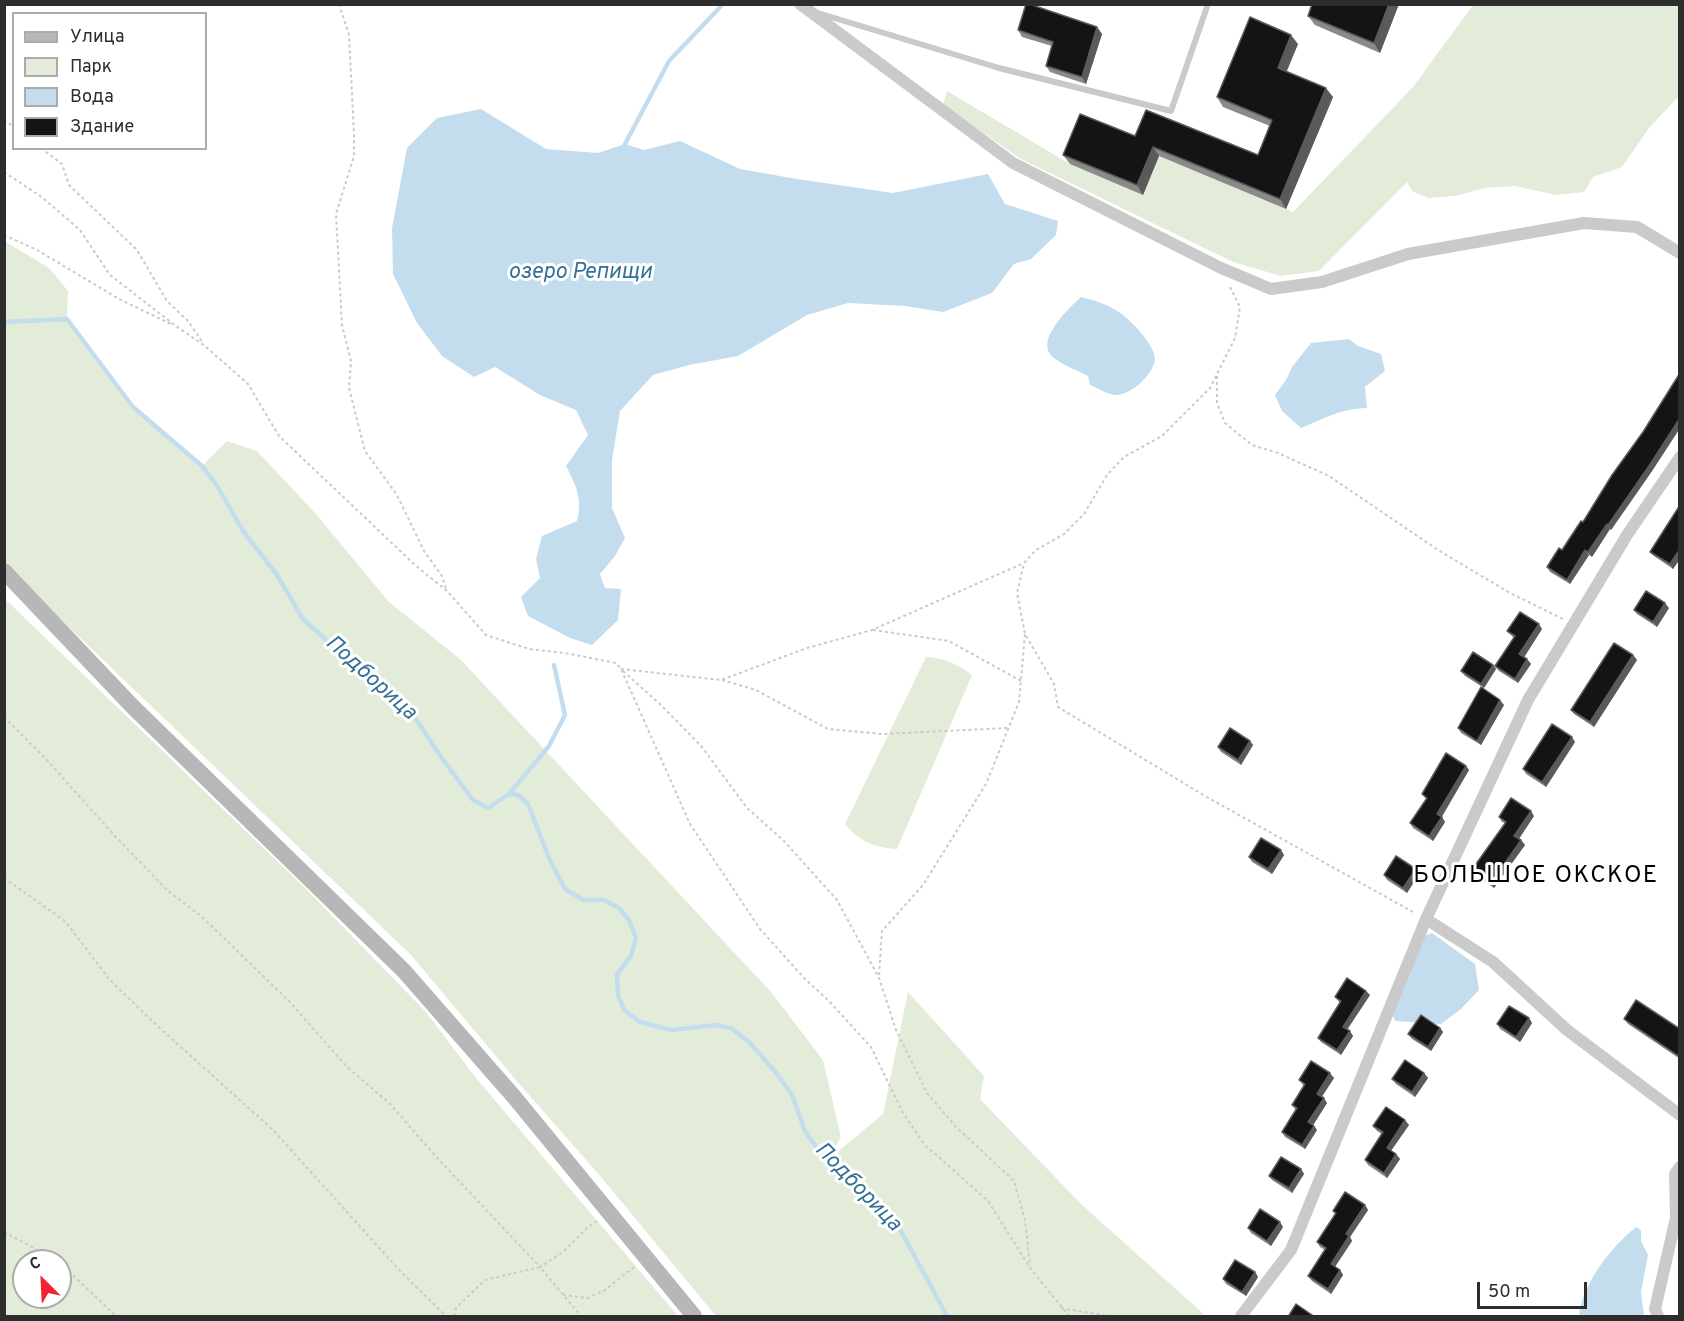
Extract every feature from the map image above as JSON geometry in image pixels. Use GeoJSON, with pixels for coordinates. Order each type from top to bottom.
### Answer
{"type":"FeatureCollection","features":[{"type":"Feature","properties":{"kind":"main road"},"geometry":{"type":"LineString","coordinates":[[4,571],[133,707],[404,971],[516,1098],[694,1317]]}},
{"type":"Feature","properties":{"kind":"street"},"geometry":{"type":"LineString","coordinates":[[803,7],[1013,163],[1221,268],[1271,289],[1322,282],[1408,254],[1584,223],[1637,227],[1680,253]]}},
{"type":"Feature","properties":{"kind":"street"},"geometry":{"type":"LineString","coordinates":[[1241,1317],[1291,1250],[1426,919],[1528,700],[1627,535],[1680,458]]}},
{"type":"Feature","properties":{"kind":"street"},"geometry":{"type":"LineString","coordinates":[[1426,919],[1493,962],[1567,1030],[1680,1115]]}},
{"type":"Feature","properties":{"kind":"street"},"geometry":{"type":"LineString","coordinates":[[1658,1317],[1655,1309],[1676,1218],[1675,1174],[1680,1167]]}},
{"type":"Feature","properties":{"kind":"lane"},"geometry":{"type":"LineString","coordinates":[[803,7],[999,68],[1171,111],[1208,4]]}},
{"type":"Feature","properties":{"kind":"path"},"geometry":{"type":"LineString","coordinates":[[339,4],[349,35],[354,134],[354,156],[336,214],[342,325],[351,361],[349,388],[365,451],[397,495],[424,551],[442,576],[447,591]]}},
{"type":"Feature","properties":{"kind":"path"},"geometry":{"type":"LineString","coordinates":[[44,150],[62,164],[69,185],[137,250],[167,301],[188,321],[205,346]]}},
{"type":"Feature","properties":{"kind":"path"},"geometry":{"type":"LineString","coordinates":[[4,172],[43,198],[80,230],[110,275],[205,346],[248,384],[279,436],[415,565],[447,591],[486,635],[529,649],[566,653],[616,663],[702,747],[747,808],[784,841],[837,900],[879,978],[896,1030],[927,1093],[956,1127],[1014,1181],[1024,1220],[1030,1268]]}},
{"type":"Feature","properties":{"kind":"path"},"geometry":{"type":"LineString","coordinates":[[4,235],[37,250],[119,299],[176,326]]}},
{"type":"Feature","properties":{"kind":"path"},"geometry":{"type":"LineString","coordinates":[[721,680],[807,648],[872,630],[1024,563],[1036,550],[1064,534],[1084,514],[1107,475],[1124,457],[1162,436],[1210,388],[1235,338],[1240,307],[1221,268]]}},
{"type":"Feature","properties":{"kind":"path"},"geometry":{"type":"LineString","coordinates":[[1217,375],[1217,403],[1225,423],[1252,446],[1278,453],[1329,476],[1438,550],[1510,593],[1573,625]]}},
{"type":"Feature","properties":{"kind":"path"},"geometry":{"type":"LineString","coordinates":[[879,978],[882,930],[923,885],[986,783],[1018,702],[1025,634],[1017,593],[1024,563]]}},
{"type":"Feature","properties":{"kind":"path"},"geometry":{"type":"LineString","coordinates":[[872,630],[949,641],[1021,681]]}},
{"type":"Feature","properties":{"kind":"path"},"geometry":{"type":"LineString","coordinates":[[1025,634],[1054,684],[1058,707],[1205,796],[1426,919]]}},
{"type":"Feature","properties":{"kind":"path"},"geometry":{"type":"LineString","coordinates":[[621,669],[721,680],[756,690],[828,729],[882,734],[1008,728]]}},
{"type":"Feature","properties":{"kind":"path"},"geometry":{"type":"LineString","coordinates":[[621,669],[690,824],[760,929],[871,1047],[903,1113],[924,1144],[988,1201],[1030,1268],[1069,1317]]}},
{"type":"Feature","properties":{"kind":"path"},"geometry":{"type":"LineString","coordinates":[[4,717],[168,891],[201,916],[288,1000],[347,1067],[389,1103],[540,1267],[581,1317]]}},
{"type":"Feature","properties":{"kind":"path"},"geometry":{"type":"LineString","coordinates":[[4,878],[65,921],[110,980],[274,1131],[401,1272],[446,1317]]}},
{"type":"Feature","properties":{"kind":"path"},"geometry":{"type":"LineString","coordinates":[[454,1317],[456,1308],[485,1280],[540,1267],[563,1252],[588,1227],[610,1214]]}},
{"type":"Feature","properties":{"kind":"path"},"geometry":{"type":"LineString","coordinates":[[4,1232],[35,1249]]}},
{"type":"Feature","properties":{"kind":"path"},"geometry":{"type":"LineString","coordinates":[[563,1295],[588,1298],[605,1290],[646,1257]]}},
{"type":"Feature","properties":{"kind":"path"},"geometry":{"type":"LineString","coordinates":[[72,1275],[116,1317]]}},
{"type":"Feature","properties":{"kind":"path"},"geometry":{"type":"LineString","coordinates":[[1061,1308],[1109,1317]]}},
{"type":"Feature","properties":{"kind":"green space"},"geometry":{"type":"Polygon","coordinates":[[[1473,5],[1679,5],[1679,96],[1649,128],[1622,167],[1593,177],[1584,192],[1556,195],[1515,186],[1485,188],[1455,196],[1428,198],[1412,191],[1407,182],[1319,271],[1281,276],[1233,262],[1021,159],[943,105],[947,91],[1070,164],[1143,194],[1159,156],[1293,212],[1413,87],[1473,5]]]}},
{"type":"Feature","properties":{"kind":"green space"},"geometry":{"type":"Polygon","coordinates":[[[6,242],[49,268],[68,291],[67,319],[133,407],[202,466],[227,441],[257,451],[317,515],[388,601],[461,660],[771,992],[823,1060],[841,1137],[828,1160],[883,1114],[908,992],[984,1076],[980,1099],[1082,1205],[1206,1316],[716,1316],[596,1171],[411,955],[25,585],[6,562],[4,243],[6,242]]]}},
{"type":"Feature","properties":{"kind":"green space"},"geometry":{"type":"Polygon","coordinates":[[[5,599],[306,889],[426,1012],[476,1078],[678,1316],[5,1316],[5,599]]]}},
{"type":"Feature","properties":{"kind":"green space"},"geometry":{"type":"Polygon","coordinates":[[[926,657],[951,662],[972,675],[897,849],[882,847],[862,839],[845,824],[926,657]]]}},
{"type":"Feature","properties":{"kind":"water","name":"озеро Репищи"},"geometry":{"type":"Polygon","coordinates":[[[481,109],[546,149],[598,153],[625,144],[644,150],[680,141],[740,169],[893,193],[988,174],[1005,204],[1058,221],[1056,235],[1031,259],[1014,264],[992,293],[943,312],[905,306],[848,303],[807,315],[738,356],[689,365],[653,375],[620,411],[612,460],[612,508],[625,538],[615,556],[600,574],[605,588],[621,589],[618,620],[592,645],[570,638],[528,616],[521,597],[540,578],[536,559],[542,536],[577,521],[578,493],[566,466],[588,435],[576,410],[540,395],[495,367],[474,377],[442,356],[417,323],[393,274],[392,228],[407,148],[437,118],[481,109]]]}},
{"type":"Feature","properties":{"kind":"water"},"geometry":{"type":"Polygon","coordinates":[[[1081,297],[1119,312],[1147,340],[1154,353],[1154,365],[1135,388],[1122,394],[1107,393],[1090,385],[1088,376],[1058,361],[1049,351],[1048,343],[1055,326],[1081,297]]]}},
{"type":"Feature","properties":{"kind":"water"},"geometry":{"type":"Polygon","coordinates":[[[1349,339],[1358,346],[1381,354],[1385,371],[1365,387],[1367,408],[1340,412],[1301,428],[1282,411],[1275,395],[1292,367],[1311,343],[1349,339]]]}},
{"type":"Feature","properties":{"kind":"water"},"geometry":{"type":"Polygon","coordinates":[[[1432,933],[1475,964],[1479,990],[1461,1009],[1441,1024],[1395,1021],[1392,1014],[1424,936],[1432,933]]]}},
{"type":"Feature","properties":{"kind":"water"},"geometry":{"type":"Polygon","coordinates":[[[1636,1227],[1641,1230],[1641,1241],[1648,1255],[1641,1292],[1644,1316],[1579,1316],[1586,1291],[1599,1267],[1626,1235],[1636,1227]]]}},
{"type":"Feature","properties":{"kind":"building"},"geometry":{"type":"Polygon","coordinates":[[[1026,4],[1097,27],[1082,77],[1046,66],[1053,42],[1018,30],[1026,4]]]}},
{"type":"Feature","properties":{"kind":"building"},"geometry":{"type":"Polygon","coordinates":[[[1312,4],[1389,4],[1374,43],[1308,16],[1312,4]]]}},
{"type":"Feature","properties":{"kind":"building"},"geometry":{"type":"Polygon","coordinates":[[[1250,17],[1291,35],[1278,68],[1326,88],[1280,199],[1153,147],[1137,185],[1063,155],[1080,114],[1135,136],[1146,110],[1258,155],[1272,120],[1217,97],[1250,17]]]}},
{"type":"Feature","properties":{"kind":"building"},"geometry":{"type":"Polygon","coordinates":[[[1680,373],[1680,418],[1608,525],[1588,552],[1585,550],[1567,580],[1547,567],[1559,548],[1562,550],[1581,521],[1583,522],[1680,373]]]}},
{"type":"Feature","properties":{"kind":"building"},"geometry":{"type":"Polygon","coordinates":[[[1680,505],[1680,549],[1670,564],[1650,552],[1680,505]]]}},
{"type":"Feature","properties":{"kind":"building"},"geometry":{"type":"Polygon","coordinates":[[[1646,591],[1665,603],[1653,622],[1634,610],[1646,591]]]}},
{"type":"Feature","properties":{"kind":"building"},"geometry":{"type":"Polygon","coordinates":[[[1520,612],[1539,624],[1519,654],[1527,659],[1515,679],[1495,666],[1515,636],[1507,631],[1520,612]]]}},
{"type":"Feature","properties":{"kind":"building"},"geometry":{"type":"Polygon","coordinates":[[[1614,643],[1633,655],[1590,722],[1571,710],[1614,643]]]}},
{"type":"Feature","properties":{"kind":"building"},"geometry":{"type":"Polygon","coordinates":[[[1473,652],[1493,665],[1481,684],[1461,671],[1473,652]]]}},
{"type":"Feature","properties":{"kind":"building"},"geometry":{"type":"Polygon","coordinates":[[[1481,687],[1500,700],[1477,741],[1458,728],[1481,687]]]}},
{"type":"Feature","properties":{"kind":"building"},"geometry":{"type":"Polygon","coordinates":[[[1552,724],[1572,737],[1542,782],[1523,769],[1552,724]]]}},
{"type":"Feature","properties":{"kind":"building"},"geometry":{"type":"Polygon","coordinates":[[[1230,728],[1250,741],[1238,760],[1218,747],[1230,728]]]}},
{"type":"Feature","properties":{"kind":"building"},"geometry":{"type":"Polygon","coordinates":[[[1446,753],[1466,766],[1437,814],[1442,817],[1429,836],[1410,823],[1427,798],[1422,794],[1446,753]]]}},
{"type":"Feature","properties":{"kind":"building"},"geometry":{"type":"Polygon","coordinates":[[[1511,798],[1531,811],[1514,836],[1521,840],[1491,883],[1471,871],[1506,822],[1499,817],[1511,798]]]}},
{"type":"Feature","properties":{"kind":"building"},"geometry":{"type":"Polygon","coordinates":[[[1261,838],[1281,850],[1268,869],[1249,857],[1261,838]]]}},
{"type":"Feature","properties":{"kind":"building"},"geometry":{"type":"Polygon","coordinates":[[[1396,856],[1416,869],[1403,888],[1384,875],[1396,856]]]}},
{"type":"Feature","properties":{"kind":"building"},"geometry":{"type":"Polygon","coordinates":[[[1347,978],[1366,991],[1343,1027],[1350,1031],[1337,1050],[1318,1038],[1341,1001],[1335,997],[1347,978]]]}},
{"type":"Feature","properties":{"kind":"building"},"geometry":{"type":"Polygon","coordinates":[[[1636,1000],[1680,1029],[1680,1057],[1624,1019],[1636,1000]]]}},
{"type":"Feature","properties":{"kind":"building"},"geometry":{"type":"Polygon","coordinates":[[[1509,1006],[1529,1018],[1516,1037],[1497,1024],[1509,1006]]]}},
{"type":"Feature","properties":{"kind":"building"},"geometry":{"type":"Polygon","coordinates":[[[1421,1015],[1440,1028],[1428,1047],[1408,1034],[1421,1015]]]}},
{"type":"Feature","properties":{"kind":"building"},"geometry":{"type":"Polygon","coordinates":[[[1405,1060],[1424,1073],[1412,1092],[1392,1079],[1405,1060]]]}},
{"type":"Feature","properties":{"kind":"building"},"geometry":{"type":"Polygon","coordinates":[[[1311,1061],[1330,1073],[1317,1094],[1324,1098],[1308,1122],[1314,1126],[1302,1145],[1282,1132],[1297,1108],[1292,1105],[1305,1084],[1299,1080],[1311,1061]]]}},
{"type":"Feature","properties":{"kind":"building"},"geometry":{"type":"Polygon","coordinates":[[[1386,1107],[1405,1120],[1387,1148],[1396,1154],[1384,1173],[1365,1160],[1383,1132],[1373,1126],[1386,1107]]]}},
{"type":"Feature","properties":{"kind":"building"},"geometry":{"type":"Polygon","coordinates":[[[1281,1157],[1301,1169],[1289,1188],[1269,1176],[1281,1157]]]}},
{"type":"Feature","properties":{"kind":"building"},"geometry":{"type":"Polygon","coordinates":[[[1345,1192],[1365,1205],[1346,1234],[1349,1236],[1331,1264],[1340,1270],[1328,1289],[1308,1276],[1326,1248],[1317,1242],[1336,1213],[1333,1211],[1345,1192]]]}},
{"type":"Feature","properties":{"kind":"building"},"geometry":{"type":"Polygon","coordinates":[[[1260,1209],[1280,1222],[1267,1241],[1248,1228],[1260,1209]]]}},
{"type":"Feature","properties":{"kind":"building"},"geometry":{"type":"Polygon","coordinates":[[[1235,1260],[1255,1272],[1242,1292],[1223,1279],[1235,1260]]]}},
{"type":"Feature","properties":{"kind":"building"},"geometry":{"type":"Polygon","coordinates":[[[1296,1304],[1315,1317],[1288,1317],[1296,1304]]]}},
{"type":"Feature","properties":{"kind":"waterway"},"geometry":{"type":"LineString","coordinates":[[625,144],[669,61],[723,4]]}},
{"type":"Feature","properties":{"kind":"waterway","name":"Подборица"},"geometry":{"type":"LineString","coordinates":[[4,322],[67,319],[133,407],[202,466],[216,484],[243,531],[277,575],[303,619],[412,713],[473,800],[488,808],[509,794],[549,746],[565,715],[554,665]]}},
{"type":"Feature","properties":{"kind":"waterway","name":"Подборица"},"geometry":{"type":"LineString","coordinates":[[509,794],[518,795],[528,804],[549,858],[565,889],[584,900],[604,900],[619,908],[629,920],[636,938],[631,956],[617,974],[618,995],[624,1010],[640,1022],[671,1030],[716,1025],[731,1028],[749,1042],[792,1095],[805,1131],[826,1161],[896,1222],[947,1316]]}},
{"type":"Feature","properties":{"kind":"district","name":"БОЛЬШОЕ ОКСКОЕ"},"geometry":{"type":"Point","coordinates":[1536,877]}}]}
